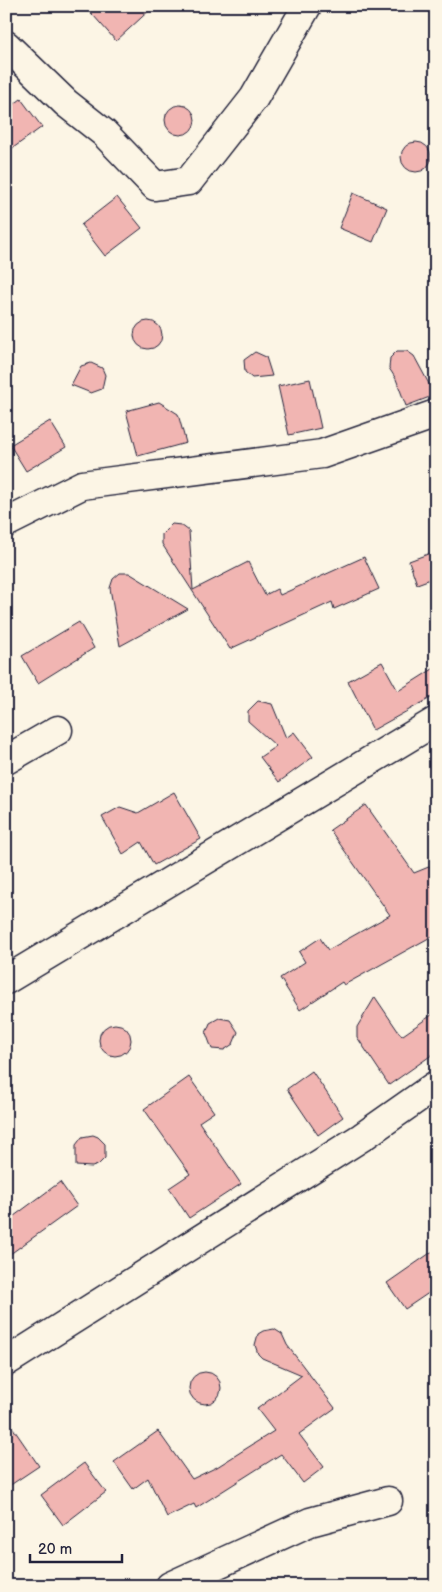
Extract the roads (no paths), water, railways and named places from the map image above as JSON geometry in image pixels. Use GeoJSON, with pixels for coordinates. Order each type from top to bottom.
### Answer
{"type":"FeatureCollection","features":[{"type":"Feature","properties":{"kind":"street"},"geometry":{"type":"LineString","coordinates":[[6,45],[66,103],[104,133],[155,186],[189,180],[254,98],[307,6]]}},
{"type":"Feature","properties":{"kind":"street"},"geometry":{"type":"LineString","coordinates":[[6,523],[82,485],[322,454],[436,414]]}},
{"type":"Feature","properties":{"kind":"street"},"geometry":{"type":"LineString","coordinates":[[6,980],[436,721]]}},
{"type":"Feature","properties":{"kind":"street"},"geometry":{"type":"LineString","coordinates":[[6,760],[58,730]]}},
{"type":"Feature","properties":{"kind":"street"},"geometry":{"type":"LineString","coordinates":[[6,1362],[362,1137],[436,1085]]}},
{"type":"Feature","properties":{"kind":"street"},"geometry":{"type":"LineString","coordinates":[[170,1586],[310,1522],[388,1501]]}}]}
